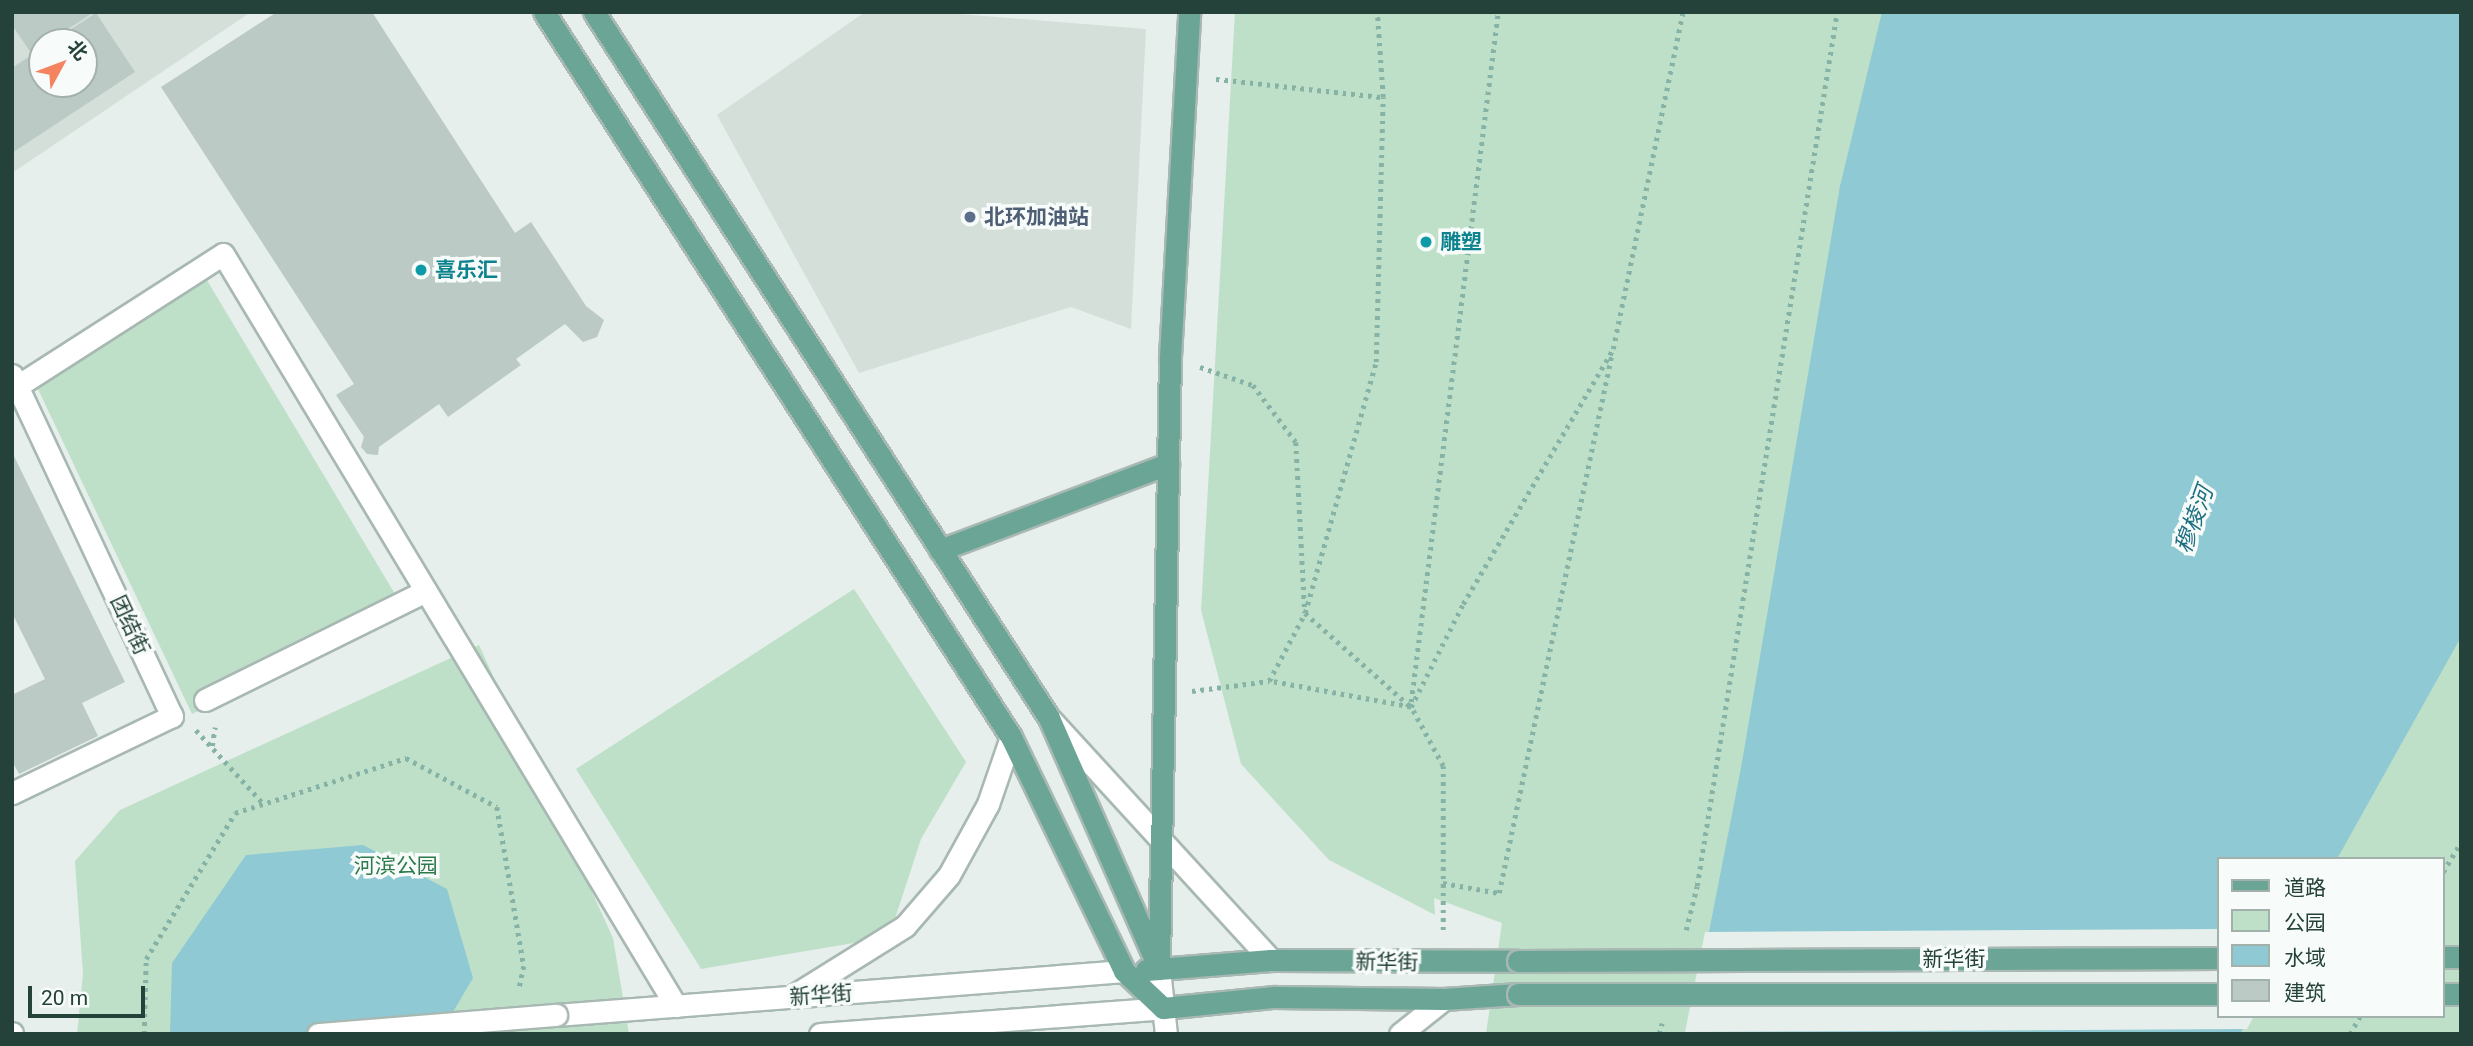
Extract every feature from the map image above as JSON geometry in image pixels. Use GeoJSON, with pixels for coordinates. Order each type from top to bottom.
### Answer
{"type":"FeatureCollection","features":[{"type":"Feature","properties":{"kind":"main road"},"geometry":{"type":"LineString","coordinates":[[544,12],[1011,737],[1124,971],[1163,1008]]}},
{"type":"Feature","properties":{"kind":"main road"},"geometry":{"type":"LineString","coordinates":[[594,12],[1049,718],[1159,969]]}},
{"type":"Feature","properties":{"kind":"main road"},"geometry":{"type":"LineString","coordinates":[[1159,969],[1170,357],[1189,12]]}},
{"type":"Feature","properties":{"kind":"main road"},"geometry":{"type":"LineString","coordinates":[[940,550],[1168,464]]}},
{"type":"Feature","properties":{"kind":"main road","name":"新华街"},"geometry":{"type":"LineString","coordinates":[[1124,971],[1271,960],[1443,963],[2218,958]]}},
{"type":"Feature","properties":{"kind":"main road","name":"新华街"},"geometry":{"type":"LineString","coordinates":[[1163,1008],[1274,997],[1444,999],[1518,994],[2218,994]]}},
{"type":"Feature","properties":{"kind":"street"},"geometry":{"type":"LineString","coordinates":[[15,380],[223,254],[676,1006]]}},
{"type":"Feature","properties":{"kind":"street","name":"团结街"},"geometry":{"type":"LineString","coordinates":[[12,793],[172,716],[15,380]]}},
{"type":"Feature","properties":{"kind":"street"},"geometry":{"type":"LineString","coordinates":[[205,700],[426,591]]}},
{"type":"Feature","properties":{"kind":"street"},"geometry":{"type":"LineString","coordinates":[[1049,718],[1271,960]]}},
{"type":"Feature","properties":{"kind":"street"},"geometry":{"type":"LineString","coordinates":[[790,997],[905,926],[949,875],[988,804],[1011,737]]}},
{"type":"Feature","properties":{"kind":"street"},"geometry":{"type":"LineString","coordinates":[[1159,969],[1166,1034]]}},
{"type":"Feature","properties":{"kind":"street","name":"新华街"},"geometry":{"type":"LineString","coordinates":[[318,1034],[1124,971]]}},
{"type":"Feature","properties":{"kind":"street"},"geometry":{"type":"LineString","coordinates":[[1400,1034],[1444,999]]}},
{"type":"Feature","properties":{"kind":"street","name":"新华街"},"geometry":{"type":"LineString","coordinates":[[820,1034],[875,1032],[1163,1008]]}},
{"type":"Feature","properties":{"kind":"path"},"geometry":{"type":"LineString","coordinates":[[1269,681],[1306,613],[1376,362],[1383,97],[1377,12]]}},
{"type":"Feature","properties":{"kind":"path"},"geometry":{"type":"LineString","coordinates":[[1411,707],[1498,12]]}},
{"type":"Feature","properties":{"kind":"path"},"geometry":{"type":"LineString","coordinates":[[1443,883],[1499,893],[1683,12]]}},
{"type":"Feature","properties":{"kind":"path"},"geometry":{"type":"LineString","coordinates":[[1683,940],[1697,886],[1837,12]]}},
{"type":"Feature","properties":{"kind":"path"},"geometry":{"type":"LineString","coordinates":[[1186,76],[1383,97]]}},
{"type":"Feature","properties":{"kind":"path"},"geometry":{"type":"LineString","coordinates":[[1411,707],[1463,604],[1612,349]]}},
{"type":"Feature","properties":{"kind":"path"},"geometry":{"type":"LineString","coordinates":[[1170,357],[1253,385],[1296,442],[1306,613],[1411,707],[1443,766],[1443,963]]}},
{"type":"Feature","properties":{"kind":"path"},"geometry":{"type":"LineString","coordinates":[[1164,694],[1269,681],[1411,707]]}},
{"type":"Feature","properties":{"kind":"path"},"geometry":{"type":"LineString","coordinates":[[194,727],[264,804]]}},
{"type":"Feature","properties":{"kind":"path"},"geometry":{"type":"LineString","coordinates":[[144,1034],[146,959],[235,813],[406,758],[497,807],[524,966],[518,993]]}},
{"type":"Feature","properties":{"kind":"path"},"geometry":{"type":"LineString","coordinates":[[2445,869],[2461,842]]}},
{"type":"Feature","properties":{"kind":"path"},"geometry":{"type":"LineString","coordinates":[[2350,1034],[2359,1018]]}},
{"type":"Feature","properties":{"kind":"path"},"geometry":{"type":"LineString","coordinates":[[1659,1034],[1662,1020]]}},
{"type":"Feature","properties":{"kind":"shaded area"},"geometry":{"type":"Polygon","coordinates":[[[12,12],[251,12],[12,173],[12,12]]]}},
{"type":"Feature","properties":{"kind":"shaded area"},"geometry":{"type":"Polygon","coordinates":[[[865,12],[935,12],[1146,29],[1131,329],[1071,307],[859,373],[717,115],[865,12]]]}},
{"type":"Feature","properties":{"kind":"green space"},"geometry":{"type":"Polygon","coordinates":[[[1235,12],[2461,12],[2461,1034],[1486,1034],[1502,923],[1434,898],[1435,915],[1329,860],[1241,764],[1201,610],[1235,12]]]}},
{"type":"Feature","properties":{"kind":"green space"},"geometry":{"type":"Polygon","coordinates":[[[205,277],[404,609],[192,714],[37,387],[205,277]]]}},
{"type":"Feature","properties":{"kind":"green space"},"geometry":{"type":"Polygon","coordinates":[[[854,589],[966,762],[921,839],[889,937],[701,969],[576,769],[854,589]]]}},
{"type":"Feature","properties":{"kind":"green space","name":"河滨公园"},"geometry":{"type":"Polygon","coordinates":[[[479,645],[613,938],[629,1034],[77,1034],[83,974],[75,861],[120,810],[479,645]]]}},
{"type":"Feature","properties":{"kind":"water","name":"穆棱河"},"geometry":{"type":"Polygon","coordinates":[[[1882,12],[2461,12],[2461,637],[2338,857],[2218,857],[2218,1018],[2249,1018],[2240,1034],[1689,1034],[1741,768],[1840,186],[1882,12]]]}},
{"type":"Feature","properties":{"kind":"water"},"geometry":{"type":"Polygon","coordinates":[[[363,845],[447,889],[473,978],[440,1034],[170,1034],[172,963],[246,855],[363,845]]]}},
{"type":"Feature","properties":{"kind":"pier"},"geometry":{"type":"Polygon","coordinates":[[[2218,929],[2218,1018],[2253,1018],[2247,1029],[1685,1032],[1705,932],[2218,929]]]}},
{"type":"Feature","properties":{"kind":"building"},"geometry":{"type":"Polygon","coordinates":[[[12,12],[94,12],[69,28],[28,28],[28,49],[12,25],[12,12]]]}},
{"type":"Feature","properties":{"kind":"building","name":"喜乐汇"},"geometry":{"type":"Polygon","coordinates":[[[277,12],[372,12],[515,233],[531,222],[586,306],[604,320],[597,337],[583,342],[565,324],[516,359],[521,365],[448,417],[439,404],[379,447],[378,455],[367,454],[361,447],[364,437],[336,395],[354,384],[161,87],[277,12]]]}},
{"type":"Feature","properties":{"kind":"building"},"geometry":{"type":"Polygon","coordinates":[[[96,13],[135,72],[98,96],[98,28],[73,28],[96,13]]]}},
{"type":"Feature","properties":{"kind":"building"},"geometry":{"type":"Polygon","coordinates":[[[28,57],[28,98],[96,98],[12,153],[12,68],[28,57]]]}},
{"type":"Feature","properties":{"kind":"building"},"geometry":{"type":"Polygon","coordinates":[[[12,452],[125,682],[82,703],[98,736],[19,774],[12,761],[12,695],[45,679],[12,613],[12,452]]]}},
{"type":"Feature","properties":{"kind":"place","name":"北环加油站"},"geometry":{"type":"Point","coordinates":[970,217]}},
{"type":"Feature","properties":{"kind":"place","name":"雕塑"},"geometry":{"type":"Point","coordinates":[1426,242]}},
{"type":"Feature","properties":{"kind":"place","name":"喜乐汇"},"geometry":{"type":"Point","coordinates":[421,270]}}]}
